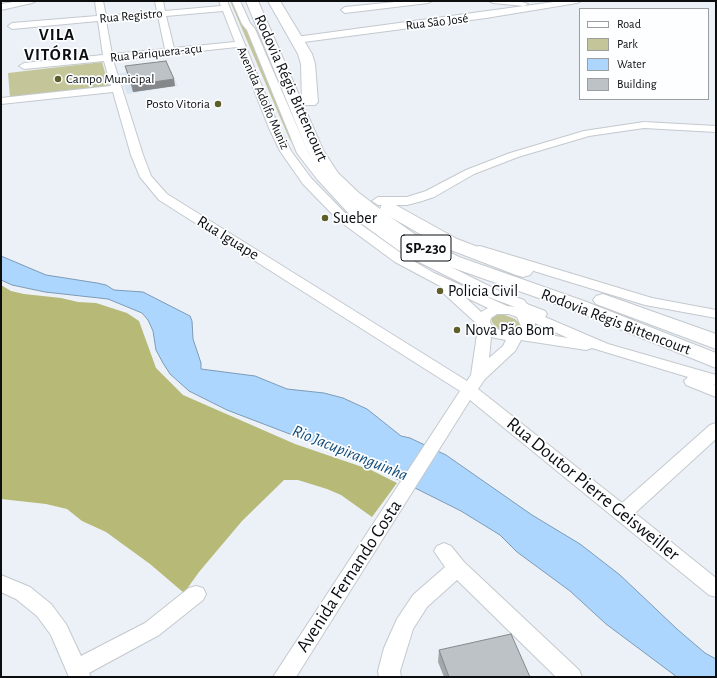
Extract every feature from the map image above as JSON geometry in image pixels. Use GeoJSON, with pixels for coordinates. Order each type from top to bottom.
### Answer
{"type":"FeatureCollection","features":[{"type":"Feature","properties":{"kind":"highway"},"geometry":{"type":"LineString","coordinates":[[274,1],[305,54],[308,64],[310,102]]}},
{"type":"Feature","properties":{"kind":"highway","name":"Rodovia Régis Bittencourt"},"geometry":{"type":"LineString","coordinates":[[255,3],[310,102],[327,141],[341,164],[362,188],[378,201],[395,213],[450,243],[716,342]]}},
{"type":"Feature","properties":{"kind":"highway","name":"Rodovia Régis Bittencourt"},"geometry":{"type":"LineString","coordinates":[[255,3],[315,150],[332,176],[353,197],[382,220],[412,241],[452,261],[577,305],[716,361]]}},
{"type":"Feature","properties":{"kind":"street"},"geometry":{"type":"LineString","coordinates":[[2,6],[32,1]]}},
{"type":"Feature","properties":{"kind":"street","name":"Rua Iguape"},"geometry":{"type":"LineString","coordinates":[[99,1],[108,58],[137,154],[146,177],[163,197],[469,390]]}},
{"type":"Feature","properties":{"kind":"street"},"geometry":{"type":"LineString","coordinates":[[158,1],[170,51]]}},
{"type":"Feature","properties":{"kind":"street"},"geometry":{"type":"LineString","coordinates":[[236,1],[246,24],[251,29],[303,153],[321,177],[355,213],[410,252],[496,295],[519,303],[522,307],[540,314]]}},
{"type":"Feature","properties":{"kind":"street"},"geometry":{"type":"LineString","coordinates":[[341,1],[344,13],[432,9]]}},
{"type":"Feature","properties":{"kind":"street"},"geometry":{"type":"LineString","coordinates":[[493,1],[542,7]]}},
{"type":"Feature","properties":{"kind":"street","name":"Rua São José"},"geometry":{"type":"LineString","coordinates":[[296,40],[432,9],[542,7],[577,1]]}},
{"type":"Feature","properties":{"kind":"street","name":"Rua Registro"},"geometry":{"type":"LineString","coordinates":[[12,26],[38,12],[102,18],[162,14],[224,5]]}},
{"type":"Feature","properties":{"kind":"street","name":"Avenida Adolfo Muniz"},"geometry":{"type":"LineString","coordinates":[[224,5],[274,128],[295,166],[307,181],[342,217],[400,260],[429,276]]}},
{"type":"Feature","properties":{"kind":"street","name":"Rua Pariquera-açu"},"geometry":{"type":"LineString","coordinates":[[24,66],[240,44]]}},
{"type":"Feature","properties":{"kind":"street"},"geometry":{"type":"LineString","coordinates":[[1,101],[118,88]]}},
{"type":"Feature","properties":{"kind":"street"},"geometry":{"type":"LineString","coordinates":[[378,201],[407,201],[418,198],[430,194],[470,172],[514,155],[596,131],[659,125],[716,129]]}},
{"type":"Feature","properties":{"kind":"street"},"geometry":{"type":"LineString","coordinates":[[450,243],[500,255],[650,302],[716,314]]}},
{"type":"Feature","properties":{"kind":"street"},"geometry":{"type":"LineString","coordinates":[[429,276],[503,309],[542,321],[603,347],[716,380]]}},
{"type":"Feature","properties":{"kind":"street"},"geometry":{"type":"LineString","coordinates":[[429,276],[455,295],[484,325],[498,335],[603,347]]}},
{"type":"Feature","properties":{"kind":"street"},"geometry":{"type":"LineString","coordinates":[[484,325],[484,317],[488,313],[503,309]]}},
{"type":"Feature","properties":{"kind":"street"},"geometry":{"type":"LineString","coordinates":[[516,336],[525,331],[528,326],[527,321],[523,316]]}},
{"type":"Feature","properties":{"kind":"street","name":"Avenida Fernando Costa"},"geometry":{"type":"LineString","coordinates":[[479,375],[484,325]]}},
{"type":"Feature","properties":{"kind":"street","name":"Avenida Fernando Costa"},"geometry":{"type":"LineString","coordinates":[[284,677],[450,417],[479,375],[505,354],[516,336]]}},
{"type":"Feature","properties":{"kind":"street"},"geometry":{"type":"LineString","coordinates":[[652,361],[716,392]]}},
{"type":"Feature","properties":{"kind":"street","name":"Rua Doutor Pierre Geisweiller"},"geometry":{"type":"LineString","coordinates":[[469,390],[716,589]]}},
{"type":"Feature","properties":{"kind":"street"},"geometry":{"type":"LineString","coordinates":[[623,513],[713,437]]}},
{"type":"Feature","properties":{"kind":"street"},"geometry":{"type":"LineString","coordinates":[[444,551],[457,568],[570,677]]}},
{"type":"Feature","properties":{"kind":"street"},"geometry":{"type":"LineString","coordinates":[[390,677],[389,671],[395,648],[404,625],[420,601],[457,568]]}},
{"type":"Feature","properties":{"kind":"street"},"geometry":{"type":"LineString","coordinates":[[1,583],[23,593],[44,610],[59,630],[79,673],[152,629],[196,594]]}},
{"type":"Feature","properties":{"kind":"shaded area"},"geometry":{"type":"Polygon","coordinates":[[[169,67],[178,86],[127,94],[119,73],[169,67]]]}},
{"type":"Feature","properties":{"kind":"green space"},"geometry":{"type":"Polygon","coordinates":[[[230,1],[234,1],[308,166],[289,138],[230,1]]]}},
{"type":"Feature","properties":{"kind":"green space","name":"Campo Municipal"},"geometry":{"type":"Polygon","coordinates":[[[102,62],[109,86],[10,98],[8,73],[102,62]]]}},
{"type":"Feature","properties":{"kind":"green space"},"geometry":{"type":"Polygon","coordinates":[[[1,285],[11,291],[24,294],[61,298],[78,302],[96,303],[127,313],[139,321],[156,368],[183,395],[295,444],[371,470],[397,483],[372,517],[341,495],[327,489],[298,480],[284,480],[242,521],[199,572],[184,593],[150,564],[106,532],[82,521],[67,509],[46,504],[1,499],[1,285]]]}},
{"type":"Feature","properties":{"kind":"green space"},"geometry":{"type":"Polygon","coordinates":[[[500,313],[515,319],[519,323],[522,330],[502,333],[492,322],[490,314],[500,313]]]}},
{"type":"Feature","properties":{"kind":"water","name":"Rio Jacupiranguinha"},"geometry":{"type":"Polygon","coordinates":[[[1,256],[46,275],[97,283],[106,285],[114,290],[143,292],[190,316],[192,321],[193,339],[201,363],[201,369],[255,376],[287,389],[324,393],[343,398],[367,409],[401,436],[410,438],[446,455],[532,515],[580,544],[620,575],[677,629],[705,653],[716,659],[716,677],[677,677],[606,624],[570,591],[517,552],[500,535],[461,511],[363,462],[227,410],[189,391],[170,374],[163,363],[156,350],[153,331],[148,320],[142,313],[108,299],[45,292],[12,285],[1,280],[1,256]]]}},
{"type":"Feature","properties":{"kind":"building"},"geometry":{"type":"Polygon","coordinates":[[[166,61],[174,79],[132,85],[125,66],[166,61]]]}},
{"type":"Feature","properties":{"kind":"building"},"geometry":{"type":"Polygon","coordinates":[[[511,634],[530,677],[449,677],[439,650],[511,634]]]}},
{"type":"Feature","properties":{"kind":"place","name":"Campo Municipal"},"geometry":{"type":"Point","coordinates":[58,79]}},
{"type":"Feature","properties":{"kind":"place","name":"Posto Vitoria"},"geometry":{"type":"Point","coordinates":[218,104]}},
{"type":"Feature","properties":{"kind":"place","name":"Sueber"},"geometry":{"type":"Point","coordinates":[325,218]}},
{"type":"Feature","properties":{"kind":"place","name":"Policia Civil"},"geometry":{"type":"Point","coordinates":[440,291]}},
{"type":"Feature","properties":{"kind":"place","name":"Nova Pão Bom"},"geometry":{"type":"Point","coordinates":[457,330]}},
{"type":"Feature","properties":{"kind":"district","name":"VILA VITÓRIA"},"geometry":{"type":"Point","coordinates":[57,45]}}]}
